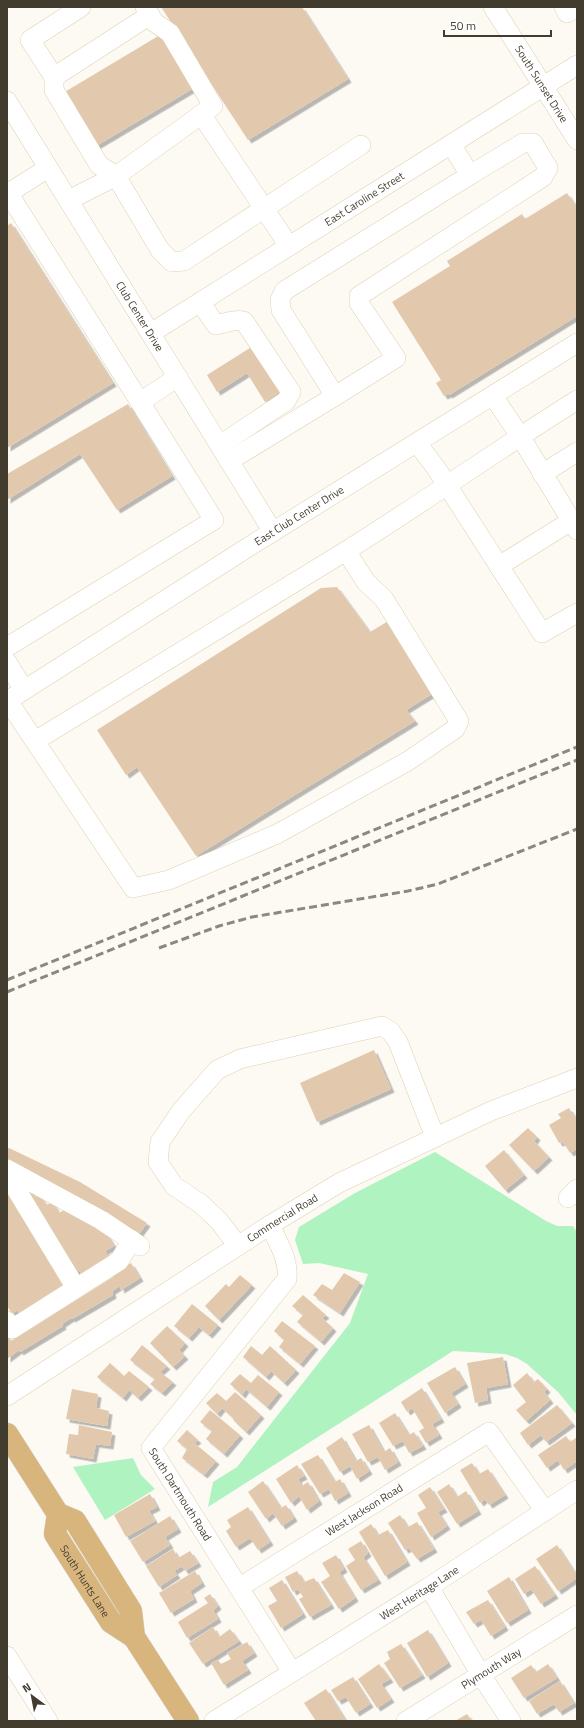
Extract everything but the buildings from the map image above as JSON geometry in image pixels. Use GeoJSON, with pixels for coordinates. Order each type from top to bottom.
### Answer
{"type":"FeatureCollection","features":[{"type":"Feature","properties":{"kind":"main road"},"geometry":{"type":"LineString","coordinates":[[10,1446],[58,1514],[75,1521],[131,1611],[134,1636],[188,1721]]}},
{"type":"Feature","properties":{"kind":"street"},"geometry":{"type":"LineString","coordinates":[[81,7],[30,40],[54,78],[54,90],[99,165],[116,176],[160,250],[172,262],[184,261],[361,145]]}},
{"type":"Feature","properties":{"kind":"street","name":"South Sunset Drive"},"geometry":{"type":"LineString","coordinates":[[493,7],[542,87],[577,140]]}},
{"type":"Feature","properties":{"kind":"street"},"geometry":{"type":"LineString","coordinates":[[564,7],[567,13],[577,7]]}},
{"type":"Feature","properties":{"kind":"street"},"geometry":{"type":"LineString","coordinates":[[54,78],[148,11],[154,22],[170,33],[213,106],[116,176],[69,200]]}},
{"type":"Feature","properties":{"kind":"street","name":"East Caroline Street"},"geometry":{"type":"LineString","coordinates":[[151,333],[577,65]]}},
{"type":"Feature","properties":{"kind":"street","name":"Club Center Drive"},"geometry":{"type":"LineString","coordinates":[[7,101],[273,532]]}},
{"type":"Feature","properties":{"kind":"street"},"geometry":{"type":"LineString","coordinates":[[201,114],[289,246]]}},
{"type":"Feature","properties":{"kind":"street"},"geometry":{"type":"LineString","coordinates":[[229,461],[332,398],[396,358],[359,302],[359,296],[543,177],[548,168],[532,143],[523,143],[284,291],[280,300],[281,310],[330,388],[332,398]]}},
{"type":"Feature","properties":{"kind":"street"},"geometry":{"type":"LineString","coordinates":[[451,144],[470,175]]}},
{"type":"Feature","properties":{"kind":"street"},"geometry":{"type":"LineString","coordinates":[[7,647],[214,520],[8,193],[48,168]]}},
{"type":"Feature","properties":{"kind":"street"},"geometry":{"type":"LineString","coordinates":[[200,302],[216,325],[235,319],[244,321],[292,392],[286,401],[220,445]]}},
{"type":"Feature","properties":{"kind":"street","name":"East Club Center Drive"},"geometry":{"type":"LineString","coordinates":[[8,701],[273,532],[577,343]]}},
{"type":"Feature","properties":{"kind":"street"},"geometry":{"type":"LineString","coordinates":[[140,402],[178,377]]}},
{"type":"Feature","properties":{"kind":"street"},"geometry":{"type":"LineString","coordinates":[[493,396],[520,436],[574,526],[499,566]]}},
{"type":"Feature","properties":{"kind":"street"},"geometry":{"type":"LineString","coordinates":[[35,741],[346,552],[520,436],[577,400]]}},
{"type":"Feature","properties":{"kind":"street"},"geometry":{"type":"LineString","coordinates":[[417,442],[542,633],[577,613]]}},
{"type":"Feature","properties":{"kind":"street"},"geometry":{"type":"LineString","coordinates":[[542,474],[577,452]]}},
{"type":"Feature","properties":{"kind":"street"},"geometry":{"type":"LineString","coordinates":[[8,701],[133,888],[169,880],[277,834],[408,761],[455,729],[459,721],[384,599],[366,582],[346,552]]}},
{"type":"Feature","properties":{"kind":"street"},"geometry":{"type":"LineString","coordinates":[[7,662],[24,690]]}},
{"type":"Feature","properties":{"kind":"street"},"geometry":{"type":"LineString","coordinates":[[238,1246],[219,1220],[201,1204],[174,1186],[158,1162],[160,1142],[181,1111],[217,1070],[240,1059],[382,1026],[391,1032],[398,1042],[435,1137]]}},
{"type":"Feature","properties":{"kind":"street","name":"Commercial Road"},"geometry":{"type":"LineString","coordinates":[[7,1396],[270,1225],[339,1183],[491,1111],[577,1078]]}},
{"type":"Feature","properties":{"kind":"street"},"geometry":{"type":"LineString","coordinates":[[7,1322],[12,1329],[119,1261],[136,1243],[101,1220],[13,1172]]}},
{"type":"Feature","properties":{"kind":"street"},"geometry":{"type":"LineString","coordinates":[[13,1172],[16,1189],[76,1288]]}},
{"type":"Feature","properties":{"kind":"street","name":"South Dartmouth Road"},"geometry":{"type":"LineString","coordinates":[[270,1225],[285,1256],[288,1267],[287,1279],[151,1448],[240,1587],[292,1672]]}},
{"type":"Feature","properties":{"kind":"street","name":"West Jackson Road"},"geometry":{"type":"LineString","coordinates":[[240,1587],[490,1432],[545,1511]]}},
{"type":"Feature","properties":{"kind":"street","name":"West Heritage Lane"},"geometry":{"type":"LineString","coordinates":[[214,1721],[429,1587],[577,1490]]}},
{"type":"Feature","properties":{"kind":"street"},"geometry":{"type":"LineString","coordinates":[[429,1587],[481,1675],[511,1721]]}},
{"type":"Feature","properties":{"kind":"street","name":"Plymouth Way"},"geometry":{"type":"LineString","coordinates":[[406,1721],[577,1615]]}},
{"type":"Feature","properties":{"kind":"street"},"geometry":{"type":"LineString","coordinates":[[7,1656],[48,1721]]}},
{"type":"Feature","properties":{"kind":"green space"},"geometry":{"type":"Polygon","coordinates":[[[435,1152],[546,1221],[557,1226],[573,1226],[577,1232],[577,1415],[558,1392],[527,1364],[517,1358],[505,1354],[453,1351],[208,1507],[213,1482],[237,1467],[350,1323],[368,1274],[319,1263],[303,1264],[295,1240],[299,1227],[355,1193],[435,1152]]]}},
{"type":"Feature","properties":{"kind":"green space"},"geometry":{"type":"Polygon","coordinates":[[[133,1458],[141,1475],[155,1489],[105,1520],[73,1467],[133,1458]]]}},
{"type":"Feature","properties":{"kind":"railway"},"geometry":{"type":"LineString","coordinates":[[7,980],[577,747]]}},
{"type":"Feature","properties":{"kind":"railway"},"geometry":{"type":"LineString","coordinates":[[7,992],[577,760]]}},
{"type":"Feature","properties":{"kind":"railway"},"geometry":{"type":"LineString","coordinates":[[159,948],[219,926],[252,917],[408,891],[438,884],[577,829]]}}]}
